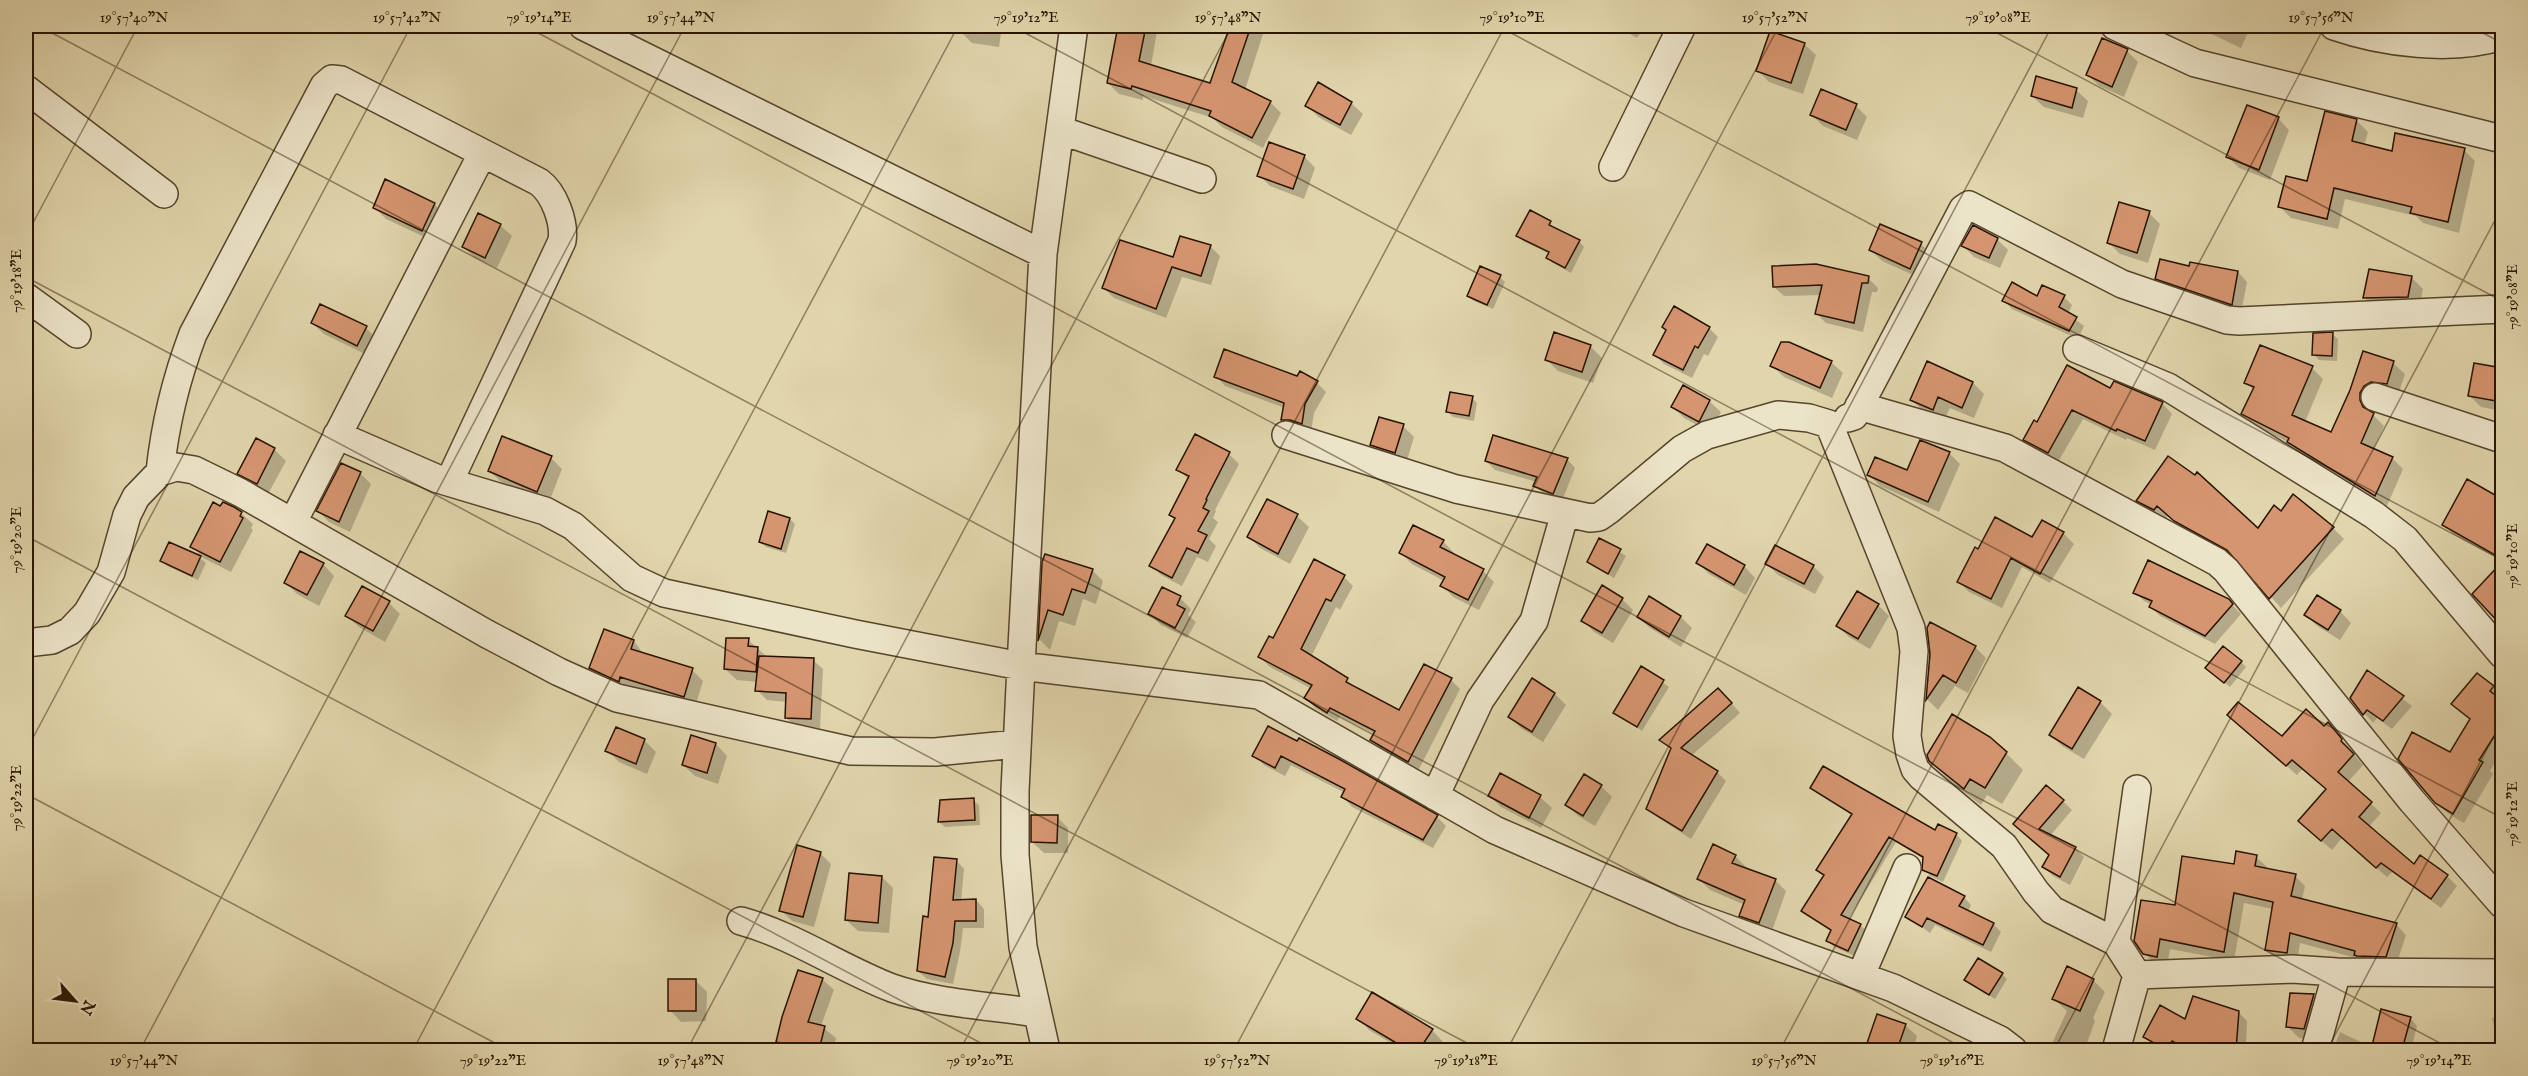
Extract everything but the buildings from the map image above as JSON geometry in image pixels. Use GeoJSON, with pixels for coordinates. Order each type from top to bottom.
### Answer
{"type":"FeatureCollection","features":[{"type":"Feature","properties":{"kind":"street"},"geometry":{"type":"LineString","coordinates":[[1046,1050],[1023,947],[1016,866],[1017,744],[1043,254],[1074,26]]}},
{"type":"Feature","properties":{"kind":"street"},"geometry":{"type":"LineString","coordinates":[[1613,167],[1682,26]]}},
{"type":"Feature","properties":{"kind":"street"},"geometry":{"type":"LineString","coordinates":[[2115,26],[2194,63],[2502,139]]}},
{"type":"Feature","properties":{"kind":"street"},"geometry":{"type":"LineString","coordinates":[[2334,26],[2358,34],[2420,44],[2486,41],[2502,36]]}},
{"type":"Feature","properties":{"kind":"street"},"geometry":{"type":"LineString","coordinates":[[593,28],[1043,254]]}},
{"type":"Feature","properties":{"kind":"street"},"geometry":{"type":"LineString","coordinates":[[160,472],[165,429],[179,371],[193,334],[324,86],[332,79],[341,80],[546,186],[551,193],[563,232],[562,241],[448,482]]}},
{"type":"Feature","properties":{"kind":"street"},"geometry":{"type":"LineString","coordinates":[[26,89],[165,194]]}},
{"type":"Feature","properties":{"kind":"street"},"geometry":{"type":"LineString","coordinates":[[1060,130],[1202,179]]}},
{"type":"Feature","properties":{"kind":"street"},"geometry":{"type":"LineString","coordinates":[[293,522],[482,154]]}},
{"type":"Feature","properties":{"kind":"street"},"geometry":{"type":"LineString","coordinates":[[1286,435],[1456,489],[1590,518],[1599,517],[1682,449],[1707,435],[1778,415],[1809,418],[1829,424],[1854,416],[1962,209],[1969,205],[2122,284],[2227,320],[2502,309]]}},
{"type":"Feature","properties":{"kind":"street"},"geometry":{"type":"LineString","coordinates":[[26,297],[76,334]]}},
{"type":"Feature","properties":{"kind":"street"},"geometry":{"type":"LineString","coordinates":[[2077,349],[2168,387],[2383,521],[2405,539],[2502,654]]}},
{"type":"Feature","properties":{"kind":"street"},"geometry":{"type":"LineString","coordinates":[[2375,397],[2502,439]]}},
{"type":"Feature","properties":{"kind":"street"},"geometry":{"type":"LineString","coordinates":[[1859,406],[2005,448],[2217,562],[2234,579],[2412,801],[2502,904]]}},
{"type":"Feature","properties":{"kind":"street"},"geometry":{"type":"LineString","coordinates":[[1829,424],[1914,639],[1907,736],[1915,769],[1999,842],[2052,910],[2116,942],[2137,975],[2116,1050]]}},
{"type":"Feature","properties":{"kind":"street"},"geometry":{"type":"LineString","coordinates":[[337,435],[448,482],[545,511],[573,526],[632,578],[649,588],[664,593],[855,634],[1022,666],[1259,695],[1495,830],[1684,913],[1893,988],[2000,1040],[2013,1050]]}},
{"type":"Feature","properties":{"kind":"street"},"geometry":{"type":"LineString","coordinates":[[26,643],[52,640],[70,630],[87,614],[111,572],[127,515],[145,486],[160,472],[176,467],[194,470],[241,493],[487,634],[569,677],[617,698],[851,751],[935,752],[1017,744]]}},
{"type":"Feature","properties":{"kind":"street"},"geometry":{"type":"LineString","coordinates":[[1435,796],[1480,700],[1534,621],[1565,513]]}},
{"type":"Feature","properties":{"kind":"street"},"geometry":{"type":"LineString","coordinates":[[2116,942],[2137,789]]}},
{"type":"Feature","properties":{"kind":"street"},"geometry":{"type":"LineString","coordinates":[[1861,975],[1907,868]]}},
{"type":"Feature","properties":{"kind":"street"},"geometry":{"type":"LineString","coordinates":[[741,921],[790,938],[883,984],[912,994],[1037,1013]]}},
{"type":"Feature","properties":{"kind":"street"},"geometry":{"type":"LineString","coordinates":[[2137,975],[2292,969],[2337,972],[2502,974]]}},
{"type":"Feature","properties":{"kind":"street"},"geometry":{"type":"LineString","coordinates":[[2315,1050],[2337,972]]}}]}
